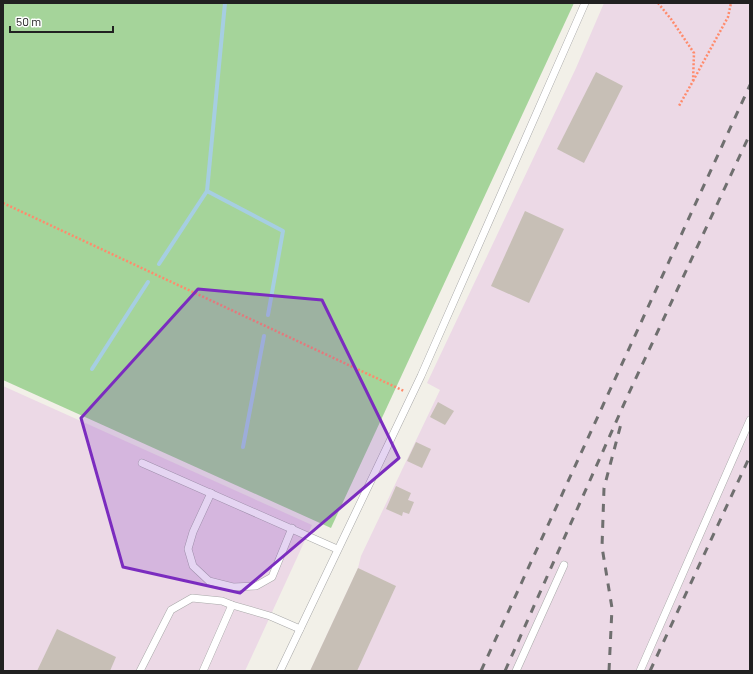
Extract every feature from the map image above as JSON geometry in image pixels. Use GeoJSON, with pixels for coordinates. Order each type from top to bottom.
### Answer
{"type":"FeatureCollection","features":[{"type":"Feature","properties":{"kind":"lane"},"geometry":{"type":"LineString","coordinates":[[280,671],[412,394],[585,3]]}},
{"type":"Feature","properties":{"kind":"lane"},"geometry":{"type":"LineString","coordinates":[[640,671],[750,420]]}},
{"type":"Feature","properties":{"kind":"lane"},"geometry":{"type":"LineString","coordinates":[[142,463],[337,549]]}},
{"type":"Feature","properties":{"kind":"lane"},"geometry":{"type":"LineString","coordinates":[[211,493],[193,532],[188,549],[193,566],[209,581],[233,588],[256,586],[272,577],[292,528]]}},
{"type":"Feature","properties":{"kind":"lane"},"geometry":{"type":"LineString","coordinates":[[516,671],[564,566]]}},
{"type":"Feature","properties":{"kind":"lane"},"geometry":{"type":"LineString","coordinates":[[140,671],[170,610],[192,598],[222,601],[270,616],[300,629]]}},
{"type":"Feature","properties":{"kind":"lane"},"geometry":{"type":"LineString","coordinates":[[202,671],[232,605]]}},
{"type":"Feature","properties":{"kind":"path"},"geometry":{"type":"LineString","coordinates":[[658,3],[671,19],[694,53],[693,81]]}},
{"type":"Feature","properties":{"kind":"path"},"geometry":{"type":"LineString","coordinates":[[679,106],[728,16],[731,3]]}},
{"type":"Feature","properties":{"kind":"path"},"geometry":{"type":"LineString","coordinates":[[3,203],[412,394]]}},
{"type":"Feature","properties":{"kind":"highlighted area"},"geometry":{"type":"Polygon","coordinates":[[[198,289],[322,300],[399,458],[240,593],[123,567],[81,418],[198,289]]]}},
{"type":"Feature","properties":{"kind":"shaded area"},"geometry":{"type":"Polygon","coordinates":[[[604,3],[750,3],[750,671],[310,671],[358,568],[361,556],[440,390],[427,383],[576,68],[604,3]]]}},
{"type":"Feature","properties":{"kind":"shaded area"},"geometry":{"type":"Polygon","coordinates":[[[3,386],[312,525],[245,671],[3,671],[3,386]]]}},
{"type":"Feature","properties":{"kind":"green space"},"geometry":{"type":"Polygon","coordinates":[[[3,3],[574,3],[331,528],[3,380],[3,3]]]}},
{"type":"Feature","properties":{"kind":"building"},"geometry":{"type":"Polygon","coordinates":[[[596,72],[623,86],[584,163],[557,149],[596,72]]]}},
{"type":"Feature","properties":{"kind":"building"},"geometry":{"type":"Polygon","coordinates":[[[525,211],[564,229],[529,303],[491,286],[525,211]]]}},
{"type":"Feature","properties":{"kind":"building"},"geometry":{"type":"Polygon","coordinates":[[[438,402],[454,411],[445,425],[430,417],[438,402]]]}},
{"type":"Feature","properties":{"kind":"building"},"geometry":{"type":"Polygon","coordinates":[[[416,442],[431,449],[422,468],[407,461],[416,442]]]}},
{"type":"Feature","properties":{"kind":"building"},"geometry":{"type":"Polygon","coordinates":[[[396,486],[411,493],[408,500],[414,502],[409,514],[403,512],[402,516],[386,509],[396,486]]]}},
{"type":"Feature","properties":{"kind":"building"},"geometry":{"type":"Polygon","coordinates":[[[358,568],[396,586],[357,671],[310,671],[358,568]]]}},
{"type":"Feature","properties":{"kind":"building"},"geometry":{"type":"Polygon","coordinates":[[[57,629],[116,657],[110,671],[37,671],[57,629]]]}},
{"type":"Feature","properties":{"kind":"waterway"},"geometry":{"type":"LineString","coordinates":[[207,191],[225,3]]}},
{"type":"Feature","properties":{"kind":"waterway"},"geometry":{"type":"LineString","coordinates":[[159,264],[207,191],[283,231],[268,315]]}},
{"type":"Feature","properties":{"kind":"waterway"},"geometry":{"type":"LineString","coordinates":[[92,369],[148,282]]}},
{"type":"Feature","properties":{"kind":"waterway"},"geometry":{"type":"LineString","coordinates":[[243,447],[264,336]]}},
{"type":"Feature","properties":{"kind":"railway"},"geometry":{"type":"LineString","coordinates":[[481,671],[750,85]]}},
{"type":"Feature","properties":{"kind":"railway"},"geometry":{"type":"LineString","coordinates":[[505,671],[628,395],[750,134]]}},
{"type":"Feature","properties":{"kind":"railway"},"geometry":{"type":"LineString","coordinates":[[609,671],[612,608],[602,547],[604,488],[622,420]]}},
{"type":"Feature","properties":{"kind":"railway"},"geometry":{"type":"LineString","coordinates":[[650,671],[750,456]]}}]}
